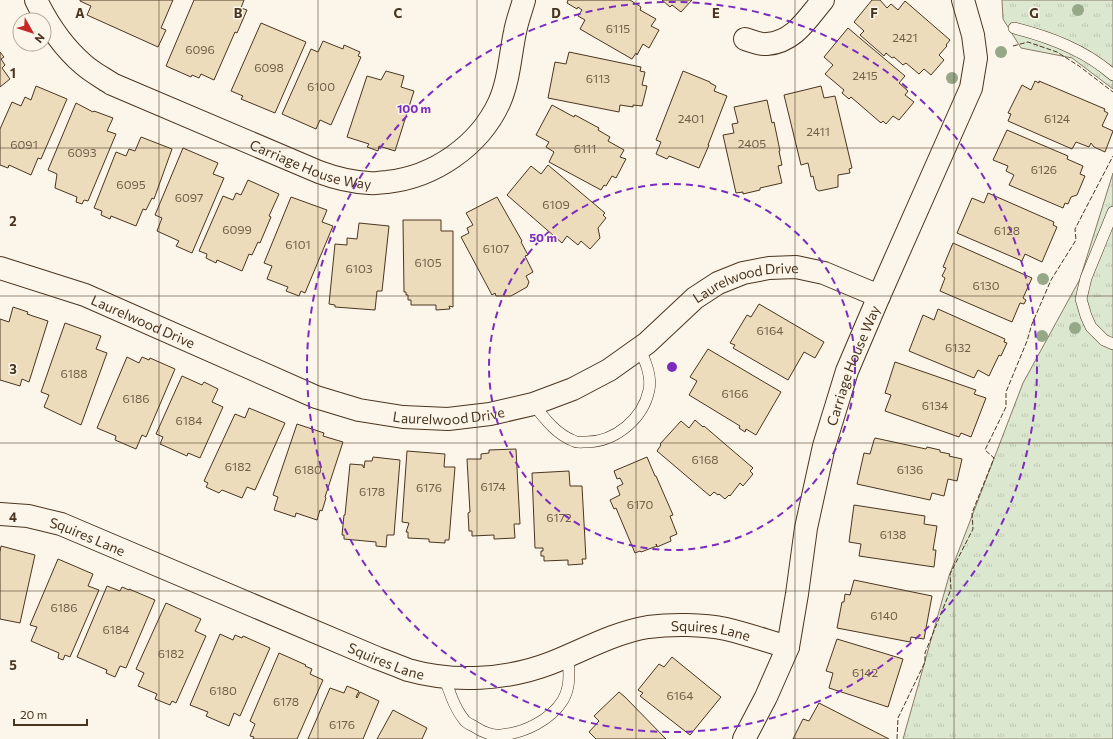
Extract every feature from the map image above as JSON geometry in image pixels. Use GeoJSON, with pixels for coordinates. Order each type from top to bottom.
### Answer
{"type":"FeatureCollection","features":[{"type":"Feature","properties":{"kind":"street","name":"Carriage House Way"},"geometry":{"type":"LineString","coordinates":[[36,0],[45,19],[62,44],[84,66],[112,84],[319,172],[340,179],[370,184],[401,180],[430,171],[457,155],[482,130],[499,103],[507,79],[515,32],[524,0]]}},
{"type":"Feature","properties":{"kind":"street"},"geometry":{"type":"LineString","coordinates":[[745,39],[766,44],[782,40],[797,32],[822,0]]}},
{"type":"Feature","properties":{"kind":"street","name":"Carriage House Way"},"geometry":{"type":"LineString","coordinates":[[744,739],[766,698],[788,647],[806,528],[824,446],[847,371],[971,88],[976,58],[973,35],[963,0]]}},
{"type":"Feature","properties":{"kind":"street","name":"Laurelwood Drive"},"geometry":{"type":"LineString","coordinates":[[0,268],[85,296],[316,397],[359,410],[403,417],[448,419],[490,414],[534,404],[573,389],[609,370],[640,349],[695,298],[718,283],[743,272],[769,268],[796,267],[824,273],[879,296]]}},
{"type":"Feature","properties":{"kind":"street","name":"Squires Lane"},"geometry":{"type":"LineString","coordinates":[[0,514],[28,516],[61,524],[377,658],[409,670],[444,677],[481,678],[517,674],[568,656],[612,636],[648,627],[686,625],[725,629],[788,647]]}},
{"type":"Feature","properties":{"kind":"lane"},"geometry":{"type":"LineString","coordinates":[[1014,28],[1037,34],[1084,53],[1113,75]]}},
{"type":"Feature","properties":{"kind":"lane"},"geometry":{"type":"LineString","coordinates":[[1113,212],[1086,278],[1081,299],[1091,327],[1104,340],[1113,344]]}},
{"type":"Feature","properties":{"kind":"lane"},"geometry":{"type":"LineString","coordinates":[[534,404],[550,426],[563,436],[575,442],[596,442],[616,434],[636,418],[646,402],[650,388],[648,369],[640,349]]}},
{"type":"Feature","properties":{"kind":"lane"},"geometry":{"type":"LineString","coordinates":[[444,677],[455,706],[466,722],[482,731],[500,735],[520,731],[537,724],[553,712],[563,700],[569,684],[568,656]]}},
{"type":"Feature","properties":{"kind":"green space"},"geometry":{"type":"Polygon","coordinates":[[[1002,0],[1113,0],[1113,89],[1072,58],[1021,48],[1003,19],[1002,0]]]}},
{"type":"Feature","properties":{"kind":"green space"},"geometry":{"type":"Polygon","coordinates":[[[1113,173],[1113,739],[903,739],[949,576],[1023,383],[1080,279],[1113,173]]]}},
{"type":"Feature","properties":{"kind":"building"},"geometry":{"type":"Polygon","coordinates":[[[80,0],[173,0],[161,28],[166,30],[158,47],[87,15],[91,6],[80,0]]]}},
{"type":"Feature","properties":{"kind":"building"},"geometry":{"type":"Polygon","coordinates":[[[194,0],[244,0],[241,8],[247,10],[237,33],[235,32],[214,80],[201,74],[199,78],[192,75],[191,77],[166,66],[194,0]]]}},
{"type":"Feature","properties":{"kind":"building"},"geometry":{"type":"Polygon","coordinates":[[[568,0],[630,0],[641,7],[640,10],[656,19],[651,26],[659,30],[649,48],[643,44],[637,55],[636,53],[632,59],[580,29],[585,20],[578,16],[582,10],[578,7],[577,9],[567,3],[568,0]]]}},
{"type":"Feature","properties":{"kind":"building"},"geometry":{"type":"Polygon","coordinates":[[[662,0],[692,0],[681,12],[672,5],[670,7],[662,0]]]}},
{"type":"Feature","properties":{"kind":"building"},"geometry":{"type":"Polygon","coordinates":[[[872,0],[880,0],[887,8],[891,4],[898,10],[905,1],[950,40],[939,55],[944,60],[931,75],[924,69],[919,74],[906,63],[903,65],[894,57],[892,58],[886,53],[884,56],[860,35],[864,31],[854,22],[872,0]]]}},
{"type":"Feature","properties":{"kind":"building"},"geometry":{"type":"Polygon","coordinates":[[[261,23],[306,42],[275,113],[241,99],[243,96],[231,91],[261,23]]]}},
{"type":"Feature","properties":{"kind":"building"},"geometry":{"type":"Polygon","coordinates":[[[848,28],[905,76],[899,83],[908,91],[905,95],[914,102],[899,120],[893,116],[886,124],[883,121],[881,123],[851,97],[849,99],[842,93],[844,90],[825,74],[833,65],[824,57],[848,28]]]}},
{"type":"Feature","properties":{"kind":"building"},"geometry":{"type":"Polygon","coordinates":[[[323,41],[343,49],[344,45],[360,52],[358,56],[361,57],[331,125],[320,120],[316,129],[282,114],[311,49],[318,52],[323,41]]]}},
{"type":"Feature","properties":{"kind":"building"},"geometry":{"type":"Polygon","coordinates":[[[0,52],[4,57],[1,59],[5,65],[2,68],[10,79],[0,87],[0,52]]]}},
{"type":"Feature","properties":{"kind":"building"},"geometry":{"type":"Polygon","coordinates":[[[569,52],[641,67],[640,71],[645,72],[642,85],[647,86],[642,106],[633,105],[633,107],[620,105],[619,112],[548,98],[555,62],[566,64],[569,52]]]}},
{"type":"Feature","properties":{"kind":"building"},"geometry":{"type":"Polygon","coordinates":[[[386,71],[404,76],[401,87],[414,91],[395,151],[379,146],[378,151],[367,147],[369,144],[347,137],[367,76],[381,80],[386,71]]]}},
{"type":"Feature","properties":{"kind":"building"},"geometry":{"type":"Polygon","coordinates":[[[683,71],[710,82],[716,86],[714,91],[727,96],[699,168],[669,156],[667,159],[656,154],[661,142],[656,140],[683,71]]]}},
{"type":"Feature","properties":{"kind":"building"},"geometry":{"type":"Polygon","coordinates":[[[1035,81],[1039,83],[1039,81],[1105,109],[1104,111],[1108,113],[1102,126],[1113,131],[1105,152],[1094,147],[1091,143],[1089,147],[1076,142],[1072,149],[1008,121],[1011,114],[1008,113],[1022,85],[1031,90],[1035,81]]]}},
{"type":"Feature","properties":{"kind":"building"},"geometry":{"type":"Polygon","coordinates":[[[36,86],[67,99],[41,159],[38,158],[31,175],[9,165],[8,168],[0,165],[0,129],[12,102],[21,106],[25,97],[31,100],[36,86]]]}},
{"type":"Feature","properties":{"kind":"building"},"geometry":{"type":"Polygon","coordinates":[[[821,86],[824,98],[835,96],[852,168],[849,169],[850,173],[838,175],[838,187],[819,191],[816,189],[813,176],[811,177],[808,163],[801,165],[784,95],[821,86]]]}},
{"type":"Feature","properties":{"kind":"building"},"geometry":{"type":"Polygon","coordinates":[[[767,100],[772,123],[774,122],[780,151],[782,165],[778,166],[782,183],[743,194],[743,192],[736,193],[723,135],[734,133],[732,124],[738,123],[734,107],[767,100]]]}},
{"type":"Feature","properties":{"kind":"building"},"geometry":{"type":"Polygon","coordinates":[[[76,103],[93,112],[94,111],[113,118],[107,131],[116,134],[88,201],[84,200],[82,204],[76,202],[77,197],[55,188],[57,174],[48,170],[76,103]]]}},
{"type":"Feature","properties":{"kind":"building"},"geometry":{"type":"Polygon","coordinates":[[[552,105],[599,128],[598,130],[610,137],[608,141],[624,150],[620,157],[626,159],[616,178],[612,176],[606,186],[604,185],[601,190],[549,162],[554,152],[546,147],[549,142],[536,135],[552,105]]]}},
{"type":"Feature","properties":{"kind":"building"},"geometry":{"type":"Polygon","coordinates":[[[1007,130],[1068,156],[1067,159],[1083,166],[1080,174],[1085,176],[1077,195],[1071,197],[1068,204],[1065,203],[1063,208],[1009,185],[1014,175],[1006,171],[1008,166],[993,160],[1007,130]]]}},
{"type":"Feature","properties":{"kind":"building"},"geometry":{"type":"Polygon","coordinates":[[[141,137],[172,149],[154,199],[152,198],[146,210],[143,209],[136,226],[111,216],[110,219],[101,215],[102,211],[94,208],[116,152],[126,156],[129,149],[135,151],[141,137]]]}},
{"type":"Feature","properties":{"kind":"building"},"geometry":{"type":"Polygon","coordinates":[[[183,148],[218,163],[213,174],[224,178],[192,253],[176,246],[179,241],[157,231],[162,218],[155,215],[183,148]]]}},
{"type":"Feature","properties":{"kind":"building"},"geometry":{"type":"Polygon","coordinates":[[[548,165],[605,213],[603,215],[606,218],[598,228],[600,238],[590,249],[581,241],[578,245],[567,236],[562,243],[507,195],[531,166],[541,174],[548,165]]]}},
{"type":"Feature","properties":{"kind":"building"},"geometry":{"type":"Polygon","coordinates":[[[248,180],[279,194],[269,216],[271,217],[260,243],[258,242],[252,255],[249,254],[242,271],[217,260],[216,263],[206,258],[207,254],[199,251],[223,196],[233,200],[236,193],[241,195],[248,180]]]}},
{"type":"Feature","properties":{"kind":"building"},"geometry":{"type":"Polygon","coordinates":[[[988,193],[1054,222],[1053,225],[1057,227],[1042,262],[1025,254],[1022,261],[957,233],[972,198],[984,203],[988,193]]]}},
{"type":"Feature","properties":{"kind":"building"},"geometry":{"type":"Polygon","coordinates":[[[291,197],[327,210],[322,222],[333,226],[305,293],[301,291],[299,296],[286,291],[288,287],[267,279],[272,266],[264,263],[291,197]]]}},
{"type":"Feature","properties":{"kind":"building"},"geometry":{"type":"Polygon","coordinates":[[[497,197],[522,241],[521,242],[528,255],[525,256],[533,272],[526,276],[529,282],[527,287],[511,296],[496,296],[495,293],[492,295],[461,237],[469,233],[467,228],[473,225],[466,213],[497,197]]]}},
{"type":"Feature","properties":{"kind":"building"},"geometry":{"type":"Polygon","coordinates":[[[403,220],[441,220],[441,231],[453,231],[453,307],[449,306],[450,309],[436,310],[436,305],[411,305],[411,300],[408,300],[408,295],[404,292],[403,220]]]}},
{"type":"Feature","properties":{"kind":"building"},"geometry":{"type":"Polygon","coordinates":[[[359,223],[389,226],[382,291],[377,291],[375,310],[335,307],[335,305],[329,304],[335,244],[347,245],[347,238],[357,239],[359,223]]]}},
{"type":"Feature","properties":{"kind":"building"},"geometry":{"type":"Polygon","coordinates":[[[953,243],[1032,278],[1023,298],[1026,300],[1024,304],[1020,303],[1012,322],[940,291],[945,278],[942,276],[946,268],[943,267],[953,243]]]}},
{"type":"Feature","properties":{"kind":"building"},"geometry":{"type":"Polygon","coordinates":[[[759,304],[824,342],[815,358],[804,352],[788,380],[733,348],[735,345],[730,343],[747,315],[751,317],[759,304]]]}},
{"type":"Feature","properties":{"kind":"building"},"geometry":{"type":"Polygon","coordinates":[[[13,307],[28,312],[27,314],[48,321],[29,382],[22,379],[20,386],[0,380],[0,319],[9,322],[13,307]]]}},
{"type":"Feature","properties":{"kind":"building"},"geometry":{"type":"Polygon","coordinates":[[[938,309],[1005,339],[1004,342],[1007,343],[1001,356],[999,355],[989,376],[978,370],[974,378],[909,351],[923,315],[934,320],[938,309]]]}},
{"type":"Feature","properties":{"kind":"building"},"geometry":{"type":"Polygon","coordinates":[[[65,323],[101,336],[96,349],[107,353],[81,425],[44,407],[49,395],[41,392],[65,323]]]}},
{"type":"Feature","properties":{"kind":"building"},"geometry":{"type":"Polygon","coordinates":[[[708,349],[781,392],[756,435],[746,429],[745,432],[739,428],[740,426],[689,395],[697,381],[690,377],[708,349]]]}},
{"type":"Feature","properties":{"kind":"building"},"geometry":{"type":"Polygon","coordinates":[[[127,357],[139,363],[142,357],[149,360],[150,358],[175,369],[146,437],[142,435],[136,449],[115,440],[116,436],[97,428],[127,357]]]}},
{"type":"Feature","properties":{"kind":"building"},"geometry":{"type":"Polygon","coordinates":[[[895,362],[976,390],[974,394],[986,398],[971,437],[961,433],[959,437],[885,411],[891,395],[885,393],[895,362]]]}},
{"type":"Feature","properties":{"kind":"building"},"geometry":{"type":"Polygon","coordinates":[[[182,376],[202,385],[204,382],[218,389],[212,402],[223,407],[200,458],[188,453],[187,456],[160,444],[163,437],[156,434],[182,376]]]}},
{"type":"Feature","properties":{"kind":"building"},"geometry":{"type":"Polygon","coordinates":[[[249,408],[285,423],[255,490],[247,487],[242,498],[222,490],[219,493],[206,487],[208,483],[204,481],[235,414],[245,418],[249,408]]]}},
{"type":"Feature","properties":{"kind":"building"},"geometry":{"type":"Polygon","coordinates":[[[695,420],[753,468],[750,471],[753,474],[743,486],[740,483],[730,496],[729,495],[725,499],[714,492],[710,496],[657,451],[661,445],[660,444],[681,421],[689,428],[695,420]]]}},
{"type":"Feature","properties":{"kind":"building"},"geometry":{"type":"Polygon","coordinates":[[[297,424],[324,433],[323,436],[343,442],[325,497],[322,511],[320,510],[317,520],[296,513],[295,517],[274,510],[278,497],[273,495],[297,424]]]}},
{"type":"Feature","properties":{"kind":"building"},"geometry":{"type":"Polygon","coordinates":[[[875,438],[926,449],[927,447],[940,450],[940,452],[950,454],[949,456],[962,459],[957,481],[948,479],[944,496],[932,493],[930,500],[857,484],[864,453],[870,454],[875,438]]]}},
{"type":"Feature","properties":{"kind":"building"},"geometry":{"type":"Polygon","coordinates":[[[516,449],[520,524],[514,524],[515,538],[494,539],[494,535],[472,536],[472,531],[469,531],[468,513],[470,512],[467,459],[481,459],[481,454],[489,453],[489,450],[516,449]]]}},
{"type":"Feature","properties":{"kind":"building"},"geometry":{"type":"Polygon","coordinates":[[[407,451],[445,454],[444,467],[455,467],[449,540],[445,540],[445,543],[429,542],[429,539],[408,538],[408,532],[406,532],[409,523],[402,522],[407,451]]]}},
{"type":"Feature","properties":{"kind":"building"},"geometry":{"type":"Polygon","coordinates":[[[373,457],[400,460],[394,535],[387,535],[386,547],[376,546],[376,542],[344,539],[344,535],[342,535],[350,464],[363,465],[364,468],[365,461],[372,461],[373,457]]]}},
{"type":"Feature","properties":{"kind":"building"},"geometry":{"type":"Polygon","coordinates":[[[647,457],[673,515],[670,516],[677,534],[670,537],[671,541],[657,547],[635,553],[616,508],[614,509],[610,500],[620,495],[617,487],[623,484],[620,478],[617,479],[614,471],[647,457]]]}},
{"type":"Feature","properties":{"kind":"building"},"geometry":{"type":"Polygon","coordinates":[[[569,471],[570,486],[582,486],[586,559],[582,559],[583,564],[568,565],[568,560],[544,561],[544,556],[541,556],[541,551],[543,551],[543,548],[535,548],[532,473],[569,471]]]}},
{"type":"Feature","properties":{"kind":"building"},"geometry":{"type":"Polygon","coordinates":[[[854,505],[925,516],[924,524],[937,526],[933,550],[936,550],[934,567],[859,556],[861,544],[849,542],[854,505]]]}},
{"type":"Feature","properties":{"kind":"building"},"geometry":{"type":"Polygon","coordinates":[[[1,546],[35,555],[20,623],[0,619],[1,546]]]}},
{"type":"Feature","properties":{"kind":"building"},"geometry":{"type":"Polygon","coordinates":[[[58,559],[93,574],[88,586],[99,590],[70,657],[65,655],[63,660],[58,658],[59,653],[31,641],[37,627],[30,625],[58,559]]]}},
{"type":"Feature","properties":{"kind":"building"},"geometry":{"type":"Polygon","coordinates":[[[854,580],[932,596],[924,639],[911,637],[910,642],[837,628],[842,602],[844,602],[845,594],[850,595],[854,580]]]}},
{"type":"Feature","properties":{"kind":"building"},"geometry":{"type":"Polygon","coordinates":[[[107,586],[120,591],[122,587],[129,589],[155,600],[126,668],[120,666],[115,677],[106,673],[107,670],[77,657],[107,586]]]}},
{"type":"Feature","properties":{"kind":"building"},"geometry":{"type":"Polygon","coordinates":[[[166,603],[201,619],[195,631],[206,636],[176,703],[172,701],[170,705],[155,699],[157,694],[138,686],[144,673],[136,669],[166,603]]]}},
{"type":"Feature","properties":{"kind":"building"},"geometry":{"type":"Polygon","coordinates":[[[220,634],[233,640],[235,635],[242,638],[243,636],[270,648],[240,716],[234,713],[229,726],[206,716],[208,712],[190,705],[220,634]]]}},
{"type":"Feature","properties":{"kind":"building"},"geometry":{"type":"Polygon","coordinates":[[[837,639],[903,659],[888,707],[829,688],[833,673],[826,671],[837,639]]]}},
{"type":"Feature","properties":{"kind":"building"},"geometry":{"type":"Polygon","coordinates":[[[279,653],[306,665],[305,666],[312,669],[310,674],[323,680],[297,739],[253,739],[254,737],[250,736],[255,724],[250,721],[279,653]]]}},
{"type":"Feature","properties":{"kind":"building"},"geometry":{"type":"Polygon","coordinates":[[[672,657],[721,697],[690,735],[640,696],[643,693],[638,690],[659,664],[664,667],[672,657]]]}},
{"type":"Feature","properties":{"kind":"building"},"geometry":{"type":"Polygon","coordinates":[[[347,686],[359,691],[356,697],[357,698],[360,692],[379,701],[363,739],[308,739],[330,688],[344,693],[347,686]]]}},
{"type":"Feature","properties":{"kind":"building"},"geometry":{"type":"Polygon","coordinates":[[[619,692],[666,739],[596,739],[589,732],[599,721],[594,716],[619,692]]]}},
{"type":"Feature","properties":{"kind":"building"},"geometry":{"type":"Polygon","coordinates":[[[819,703],[889,739],[793,739],[803,719],[809,721],[819,703]]]}},
{"type":"Feature","properties":{"kind":"building"},"geometry":{"type":"Polygon","coordinates":[[[393,710],[427,728],[422,739],[377,739],[393,710]]]}},
{"type":"Feature","properties":{"kind":"fence"},"geometry":{"type":"LineString","coordinates":[[1013,46],[1028,42],[1057,52],[1079,66],[1113,92]]}},
{"type":"Feature","properties":{"kind":"fence"},"geometry":{"type":"LineString","coordinates":[[897,739],[898,718],[925,662],[925,653],[951,589],[950,574],[973,529],[972,513],[994,458],[985,450],[1006,407],[1006,392],[1027,341],[1032,324],[1051,280],[1076,240],[1075,229],[1113,156]]}}]}
